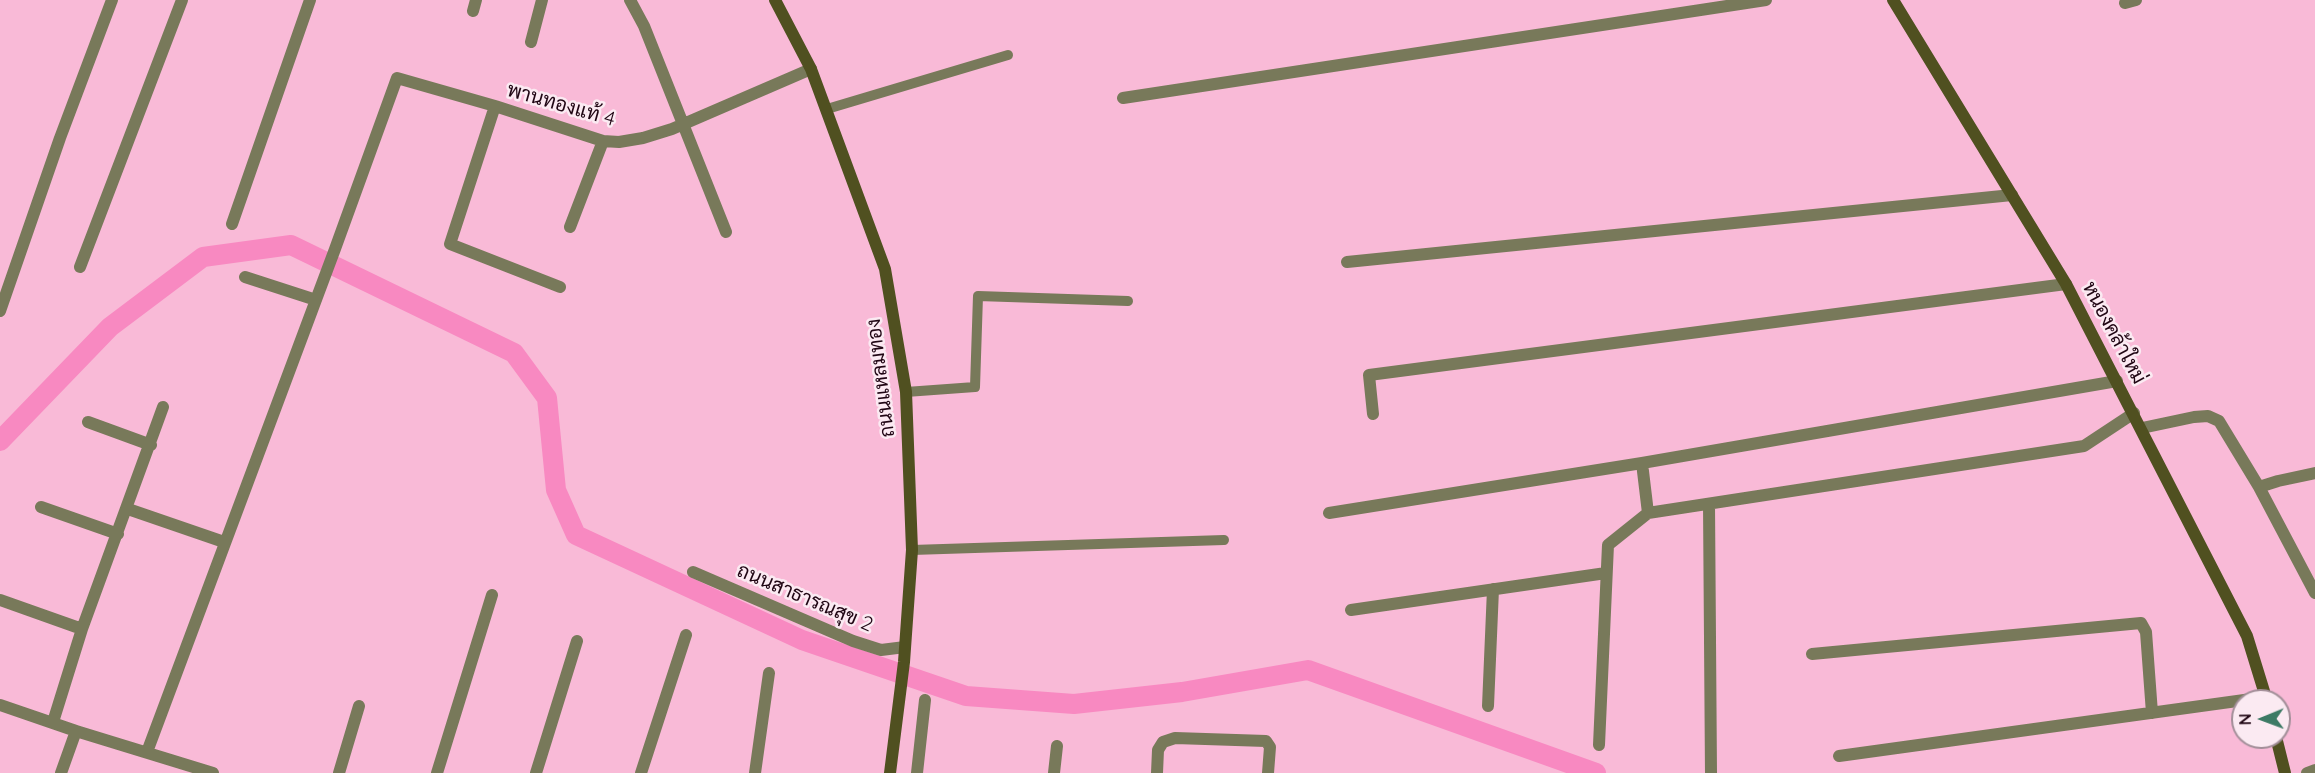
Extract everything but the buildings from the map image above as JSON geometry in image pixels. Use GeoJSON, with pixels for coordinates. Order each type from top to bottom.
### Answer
{"type":"FeatureCollection","features":[{"type":"Feature","properties":{"kind":"street"},"geometry":{"type":"LineString","coordinates":[[0,311],[60,138],[112,0]]}},
{"type":"Feature","properties":{"kind":"street"},"geometry":{"type":"LineString","coordinates":[[80,267],[182,0]]}},
{"type":"Feature","properties":{"kind":"street"},"geometry":{"type":"LineString","coordinates":[[232,224],[310,0]]}},
{"type":"Feature","properties":{"kind":"street"},"geometry":{"type":"LineString","coordinates":[[531,42],[542,0]]}},
{"type":"Feature","properties":{"kind":"street"},"geometry":{"type":"LineString","coordinates":[[630,0],[644,26],[726,232]]}},
{"type":"Feature","properties":{"kind":"street","name":"ถนนแหลมทอง"},"geometry":{"type":"LineString","coordinates":[[775,0],[811,69],[885,269],[906,392],[912,550],[904,662],[890,773]]}},
{"type":"Feature","properties":{"kind":"street"},"geometry":{"type":"LineString","coordinates":[[1123,98],[1766,0]]}},
{"type":"Feature","properties":{"kind":"street","name":"หนองคล้าใหม่"},"geometry":{"type":"LineString","coordinates":[[1893,0],[2066,284],[2247,636],[2263,689]]}},
{"type":"Feature","properties":{"kind":"street","name":"พานทองแท้ 4"},"geometry":{"type":"LineString","coordinates":[[316,300],[397,78],[495,106],[603,141],[619,142],[643,138],[684,124],[811,69]]}},
{"type":"Feature","properties":{"kind":"street"},"geometry":{"type":"LineString","coordinates":[[495,106],[450,244],[560,287]]}},
{"type":"Feature","properties":{"kind":"street"},"geometry":{"type":"LineString","coordinates":[[570,227],[603,141]]}},
{"type":"Feature","properties":{"kind":"street"},"geometry":{"type":"LineString","coordinates":[[1347,262],[2012,195]]}},
{"type":"Feature","properties":{"kind":"street"},"geometry":{"type":"LineString","coordinates":[[147,752],[316,300],[245,277]]}},
{"type":"Feature","properties":{"kind":"street"},"geometry":{"type":"LineString","coordinates":[[1373,414],[1369,375],[2066,284]]}},
{"type":"Feature","properties":{"kind":"street"},"geometry":{"type":"LineString","coordinates":[[1329,513],[1642,463],[2117,381]]}},
{"type":"Feature","properties":{"kind":"street"},"geometry":{"type":"LineString","coordinates":[[53,722],[82,629],[128,509],[163,407]]}},
{"type":"Feature","properties":{"kind":"street"},"geometry":{"type":"LineString","coordinates":[[1599,745],[1608,545],[1648,513],[2084,446],[2134,413]]}},
{"type":"Feature","properties":{"kind":"street"},"geometry":{"type":"LineString","coordinates":[[2142,428],[2194,417],[2208,417],[2219,421],[2259,487],[2315,593]]}},
{"type":"Feature","properties":{"kind":"street"},"geometry":{"type":"LineString","coordinates":[[88,422],[151,445]]}},
{"type":"Feature","properties":{"kind":"street"},"geometry":{"type":"LineString","coordinates":[[1642,463],[1648,513]]}},
{"type":"Feature","properties":{"kind":"street"},"geometry":{"type":"LineString","coordinates":[[2259,487],[2315,473]]}},
{"type":"Feature","properties":{"kind":"street"},"geometry":{"type":"LineString","coordinates":[[1709,504],[1711,773]]}},
{"type":"Feature","properties":{"kind":"street"},"geometry":{"type":"LineString","coordinates":[[41,507],[118,534]]}},
{"type":"Feature","properties":{"kind":"street"},"geometry":{"type":"LineString","coordinates":[[128,509],[224,542]]}},
{"type":"Feature","properties":{"kind":"street","name":"ถนนสาธารณสุข 2"},"geometry":{"type":"LineString","coordinates":[[693,572],[853,641],[881,650],[905,646]]}},
{"type":"Feature","properties":{"kind":"street"},"geometry":{"type":"LineString","coordinates":[[1351,610],[1606,573]]}},
{"type":"Feature","properties":{"kind":"street"},"geometry":{"type":"LineString","coordinates":[[1488,706],[1493,590]]}},
{"type":"Feature","properties":{"kind":"street"},"geometry":{"type":"LineString","coordinates":[[437,773],[492,595]]}},
{"type":"Feature","properties":{"kind":"street"},"geometry":{"type":"LineString","coordinates":[[0,600],[82,629]]}},
{"type":"Feature","properties":{"kind":"street"},"geometry":{"type":"LineString","coordinates":[[1812,654],[2141,623],[2146,632],[2152,713]]}},
{"type":"Feature","properties":{"kind":"street"},"geometry":{"type":"LineString","coordinates":[[641,773],[686,635]]}},
{"type":"Feature","properties":{"kind":"street"},"geometry":{"type":"LineString","coordinates":[[536,773],[577,641]]}},
{"type":"Feature","properties":{"kind":"street"},"geometry":{"type":"LineString","coordinates":[[755,773],[769,673]]}},
{"type":"Feature","properties":{"kind":"street"},"geometry":{"type":"LineString","coordinates":[[917,773],[925,700]]}},
{"type":"Feature","properties":{"kind":"street"},"geometry":{"type":"LineString","coordinates":[[1839,756],[2231,703]]}},
{"type":"Feature","properties":{"kind":"street"},"geometry":{"type":"LineString","coordinates":[[0,705],[213,773]]}},
{"type":"Feature","properties":{"kind":"street"},"geometry":{"type":"LineString","coordinates":[[339,773],[359,706]]}},
{"type":"Feature","properties":{"kind":"street"},"geometry":{"type":"LineString","coordinates":[[61,773],[76,731]]}},
{"type":"Feature","properties":{"kind":"street"},"geometry":{"type":"LineString","coordinates":[[1157,773],[1158,750],[1163,742],[1175,738],[1266,741],[1270,747],[1268,773]]}},
{"type":"Feature","properties":{"kind":"street"},"geometry":{"type":"LineString","coordinates":[[1054,773],[1056,746]]}},
{"type":"Feature","properties":{"kind":"street"},"geometry":{"type":"LineString","coordinates":[[2279,749],[2285,773]]}},
{"type":"Feature","properties":{"kind":"street"},"geometry":{"type":"LineString","coordinates":[[2307,773],[2315,770]]}},
{"type":"Feature","properties":{"kind":"lane"},"geometry":{"type":"LineString","coordinates":[[827,109],[1008,55]]}},
{"type":"Feature","properties":{"kind":"lane"},"geometry":{"type":"LineString","coordinates":[[906,392],[975,387],[978,296],[1128,301]]}},
{"type":"Feature","properties":{"kind":"lane"},"geometry":{"type":"LineString","coordinates":[[912,550],[1224,540]]}},
{"type":"Feature","properties":{"kind":"waterway"},"geometry":{"type":"LineString","coordinates":[[0,441],[110,327],[203,257],[291,245],[514,353],[547,398],[556,490],[576,535],[802,640],[966,696],[1074,704],[1182,692],[1308,670],[1596,773]]}}]}
